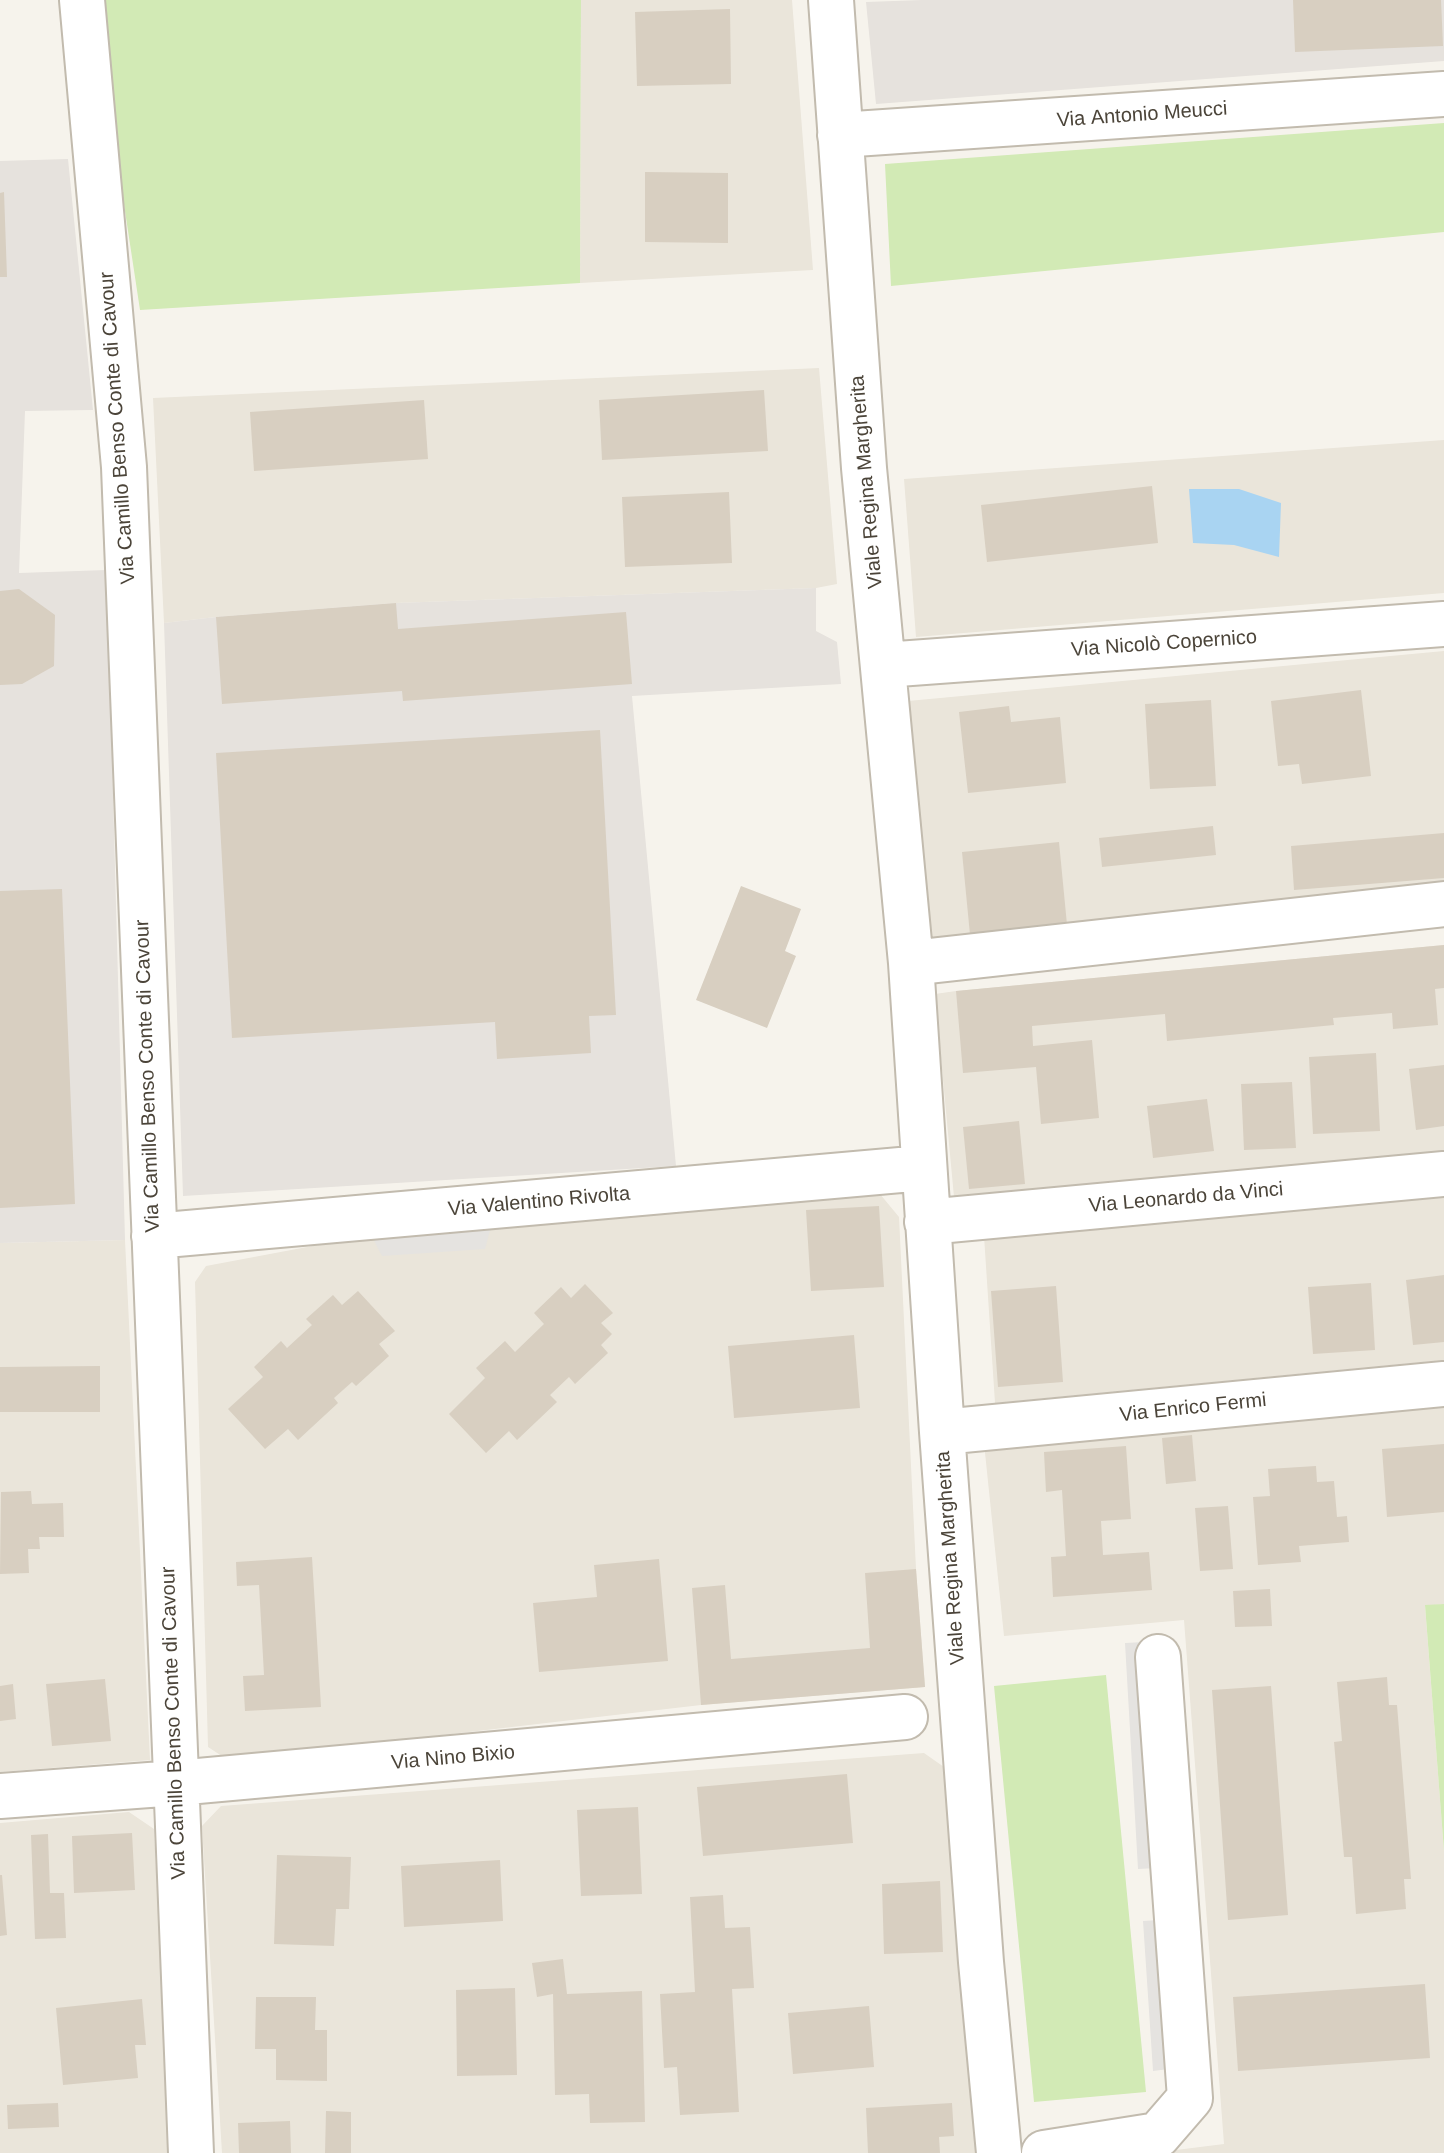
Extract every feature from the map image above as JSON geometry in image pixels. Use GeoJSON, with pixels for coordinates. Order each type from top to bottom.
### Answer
{"type":"FeatureCollection","features":[{"type":"Feature","properties":{"kind":"street","name":"Via Camillo Benso Conte di Cavour"},"geometry":{"type":"LineString","coordinates":[[82,0],[124,467],[191,2153]]}},
{"type":"Feature","properties":{"kind":"street","name":"Viale Regina Margherita"},"geometry":{"type":"LineString","coordinates":[[831,0],[864,468],[911,963],[981,1962],[999,2153]]}},
{"type":"Feature","properties":{"kind":"street","name":"Via Antonio Meucci"},"geometry":{"type":"LineString","coordinates":[[840,135],[1444,94]]}},
{"type":"Feature","properties":{"kind":"street","name":"Via Nicolò Copernico"},"geometry":{"type":"LineString","coordinates":[[884,665],[1444,624]]}},
{"type":"Feature","properties":{"kind":"street"},"geometry":{"type":"LineString","coordinates":[[911,963],[1444,904]]}},
{"type":"Feature","properties":{"kind":"street","name":"Via Valentino Rivolta"},"geometry":{"type":"LineString","coordinates":[[154,1236],[923,1168]]}},
{"type":"Feature","properties":{"kind":"street","name":"Via Leonardo da Vinci"},"geometry":{"type":"LineString","coordinates":[[927,1222],[1444,1174]]}},
{"type":"Feature","properties":{"kind":"street","name":"Via Enrico Fermi"},"geometry":{"type":"LineString","coordinates":[[942,1432],[1444,1384]]}},
{"type":"Feature","properties":{"kind":"street"},"geometry":{"type":"LineString","coordinates":[[1044,2153],[1158,2135],[1190,2098],[1158,1657]]}},
{"type":"Feature","properties":{"kind":"street","name":"Via Nino Bixio"},"geometry":{"type":"LineString","coordinates":[[0,1796],[905,1717]]}},
{"type":"Feature","properties":{"kind":"shaded area"},"geometry":{"type":"Polygon","coordinates":[[[581,0],[792,0],[813,270],[580,283],[581,0]]]}},
{"type":"Feature","properties":{"kind":"shaded area"},"geometry":{"type":"Polygon","coordinates":[[[1444,0],[1444,61],[876,104],[866,2],[1444,0]]]}},
{"type":"Feature","properties":{"kind":"shaded area"},"geometry":{"type":"Polygon","coordinates":[[[68,159],[93,410],[25,411],[19,573],[107,570],[125,1240],[0,1243],[0,161],[68,159]]]}},
{"type":"Feature","properties":{"kind":"shaded area"},"geometry":{"type":"Polygon","coordinates":[[[819,368],[837,584],[816,588],[396,603],[164,623],[153,398],[819,368]]]}},
{"type":"Feature","properties":{"kind":"shaded area"},"geometry":{"type":"Polygon","coordinates":[[[1444,440],[1444,593],[916,637],[904,479],[1444,440]]]}},
{"type":"Feature","properties":{"kind":"shaded area"},"geometry":{"type":"Polygon","coordinates":[[[816,588],[816,631],[837,642],[841,684],[632,696],[676,1166],[183,1196],[164,623],[396,603],[816,588]]]}},
{"type":"Feature","properties":{"kind":"shaded area"},"geometry":{"type":"Polygon","coordinates":[[[1444,651],[1444,890],[933,950],[908,701],[1444,651]]]}},
{"type":"Feature","properties":{"kind":"shaded area"},"geometry":{"type":"Polygon","coordinates":[[[1444,945],[1444,1154],[954,1197],[935,994],[1444,945]]]}},
{"type":"Feature","properties":{"kind":"shaded area"},"geometry":{"type":"Polygon","coordinates":[[[1444,1193],[1444,1360],[995,1403],[984,1236],[1444,1193]]]}},
{"type":"Feature","properties":{"kind":"shaded area"},"geometry":{"type":"Polygon","coordinates":[[[880,1194],[899,1217],[916,1569],[925,1687],[701,1705],[228,1760],[208,1747],[195,1282],[206,1266],[371,1235],[880,1194]]]}},
{"type":"Feature","properties":{"kind":"shaded area"},"geometry":{"type":"Polygon","coordinates":[[[492,1223],[485,1249],[382,1256],[371,1235],[492,1223]]]}},
{"type":"Feature","properties":{"kind":"shaded area"},"geometry":{"type":"Polygon","coordinates":[[[125,1240],[150,1760],[0,1772],[0,1243],[125,1240]]]}},
{"type":"Feature","properties":{"kind":"shaded area"},"geometry":{"type":"Polygon","coordinates":[[[1444,1404],[1444,1604],[1425,1606],[1444,1851],[1444,2153],[1152,2153],[1224,2144],[1184,1620],[1004,1636],[984,1443],[1444,1404]]]}},
{"type":"Feature","properties":{"kind":"shaded area"},"geometry":{"type":"Polygon","coordinates":[[[1144,1642],[1157,1868],[1138,1869],[1125,1643],[1144,1642]]]}},
{"type":"Feature","properties":{"kind":"shaded area"},"geometry":{"type":"Polygon","coordinates":[[[924,1753],[944,1767],[977,2153],[222,2153],[202,1826],[221,1806],[924,1753]]]}},
{"type":"Feature","properties":{"kind":"shaded area"},"geometry":{"type":"Polygon","coordinates":[[[129,1812],[154,1829],[170,2153],[0,2153],[0,1823],[129,1812]]]}},
{"type":"Feature","properties":{"kind":"shaded area"},"geometry":{"type":"Polygon","coordinates":[[[1159,1920],[1169,2069],[1153,2071],[1143,1921],[1159,1920]]]}},
{"type":"Feature","properties":{"kind":"green space"},"geometry":{"type":"Polygon","coordinates":[[[93,0],[581,0],[580,283],[140,310],[93,0]]]}},
{"type":"Feature","properties":{"kind":"green space"},"geometry":{"type":"Polygon","coordinates":[[[1444,123],[1444,232],[891,286],[885,164],[1444,123]]]}},
{"type":"Feature","properties":{"kind":"green space"},"geometry":{"type":"Polygon","coordinates":[[[1444,1604],[1444,1851],[1425,1605],[1444,1604]]]}},
{"type":"Feature","properties":{"kind":"green space"},"geometry":{"type":"Polygon","coordinates":[[[1106,1675],[1146,2092],[1034,2102],[994,1686],[1106,1675]]]}},
{"type":"Feature","properties":{"kind":"water"},"geometry":{"type":"Polygon","coordinates":[[[1189,489],[1239,489],[1281,503],[1279,557],[1234,545],[1193,543],[1189,489]]]}},
{"type":"Feature","properties":{"kind":"building"},"geometry":{"type":"Polygon","coordinates":[[[1293,0],[1441,0],[1443,46],[1295,52],[1293,0]]]}},
{"type":"Feature","properties":{"kind":"building"},"geometry":{"type":"Polygon","coordinates":[[[730,9],[731,84],[637,86],[635,12],[730,9]]]}},
{"type":"Feature","properties":{"kind":"building"},"geometry":{"type":"Polygon","coordinates":[[[645,172],[728,173],[728,243],[645,242],[645,172]]]}},
{"type":"Feature","properties":{"kind":"building"},"geometry":{"type":"Polygon","coordinates":[[[4,192],[7,277],[0,277],[0,193],[4,192]]]}},
{"type":"Feature","properties":{"kind":"building"},"geometry":{"type":"Polygon","coordinates":[[[764,390],[768,451],[602,460],[599,400],[764,390]]]}},
{"type":"Feature","properties":{"kind":"building"},"geometry":{"type":"Polygon","coordinates":[[[424,400],[428,459],[254,471],[250,412],[424,400]]]}},
{"type":"Feature","properties":{"kind":"building"},"geometry":{"type":"Polygon","coordinates":[[[1152,486],[1158,543],[987,562],[981,505],[1152,486]]]}},
{"type":"Feature","properties":{"kind":"building"},"geometry":{"type":"Polygon","coordinates":[[[729,492],[732,563],[625,567],[622,497],[729,492]]]}},
{"type":"Feature","properties":{"kind":"building"},"geometry":{"type":"Polygon","coordinates":[[[19,589],[55,615],[54,666],[22,684],[0,685],[0,591],[19,589]]]}},
{"type":"Feature","properties":{"kind":"building"},"geometry":{"type":"Polygon","coordinates":[[[396,603],[398,629],[626,612],[632,684],[403,701],[402,691],[222,704],[216,617],[396,603]]]}},
{"type":"Feature","properties":{"kind":"building"},"geometry":{"type":"Polygon","coordinates":[[[1361,690],[1371,776],[1302,784],[1299,764],[1278,766],[1271,701],[1361,690]]]}},
{"type":"Feature","properties":{"kind":"building"},"geometry":{"type":"Polygon","coordinates":[[[1211,700],[1216,786],[1150,789],[1145,704],[1211,700]]]}},
{"type":"Feature","properties":{"kind":"building"},"geometry":{"type":"Polygon","coordinates":[[[1009,706],[1011,722],[1060,717],[1066,783],[968,793],[959,712],[1009,706]]]}},
{"type":"Feature","properties":{"kind":"building"},"geometry":{"type":"Polygon","coordinates":[[[600,730],[616,1015],[589,1016],[591,1053],[497,1059],[495,1022],[232,1038],[216,753],[600,730]]]}},
{"type":"Feature","properties":{"kind":"building"},"geometry":{"type":"Polygon","coordinates":[[[1213,826],[1216,855],[1102,867],[1099,838],[1213,826]]]}},
{"type":"Feature","properties":{"kind":"building"},"geometry":{"type":"Polygon","coordinates":[[[1444,833],[1444,878],[1294,890],[1291,846],[1444,833]]]}},
{"type":"Feature","properties":{"kind":"building"},"geometry":{"type":"Polygon","coordinates":[[[1059,842],[1068,935],[971,945],[962,852],[1059,842]]]}},
{"type":"Feature","properties":{"kind":"building"},"geometry":{"type":"Polygon","coordinates":[[[741,886],[801,909],[785,951],[796,956],[767,1028],[696,1000],[741,886]]]}},
{"type":"Feature","properties":{"kind":"building"},"geometry":{"type":"Polygon","coordinates":[[[62,889],[75,1204],[0,1208],[0,891],[62,889]]]}},
{"type":"Feature","properties":{"kind":"building"},"geometry":{"type":"Polygon","coordinates":[[[1444,945],[1444,988],[1435,989],[1438,1025],[1393,1029],[1392,1013],[1333,1018],[1334,1025],[1167,1041],[1165,1014],[1032,1026],[1033,1046],[1092,1040],[1099,1118],[1041,1124],[1036,1067],[963,1073],[956,991],[1444,945]]]}},
{"type":"Feature","properties":{"kind":"building"},"geometry":{"type":"Polygon","coordinates":[[[1376,1053],[1380,1131],[1313,1134],[1309,1057],[1376,1053]]]}},
{"type":"Feature","properties":{"kind":"building"},"geometry":{"type":"Polygon","coordinates":[[[1444,1065],[1444,1126],[1416,1130],[1409,1069],[1444,1065]]]}},
{"type":"Feature","properties":{"kind":"building"},"geometry":{"type":"Polygon","coordinates":[[[1292,1082],[1296,1148],[1244,1150],[1241,1084],[1292,1082]]]}},
{"type":"Feature","properties":{"kind":"building"},"geometry":{"type":"Polygon","coordinates":[[[1207,1099],[1214,1151],[1153,1158],[1147,1106],[1207,1099]]]}},
{"type":"Feature","properties":{"kind":"building"},"geometry":{"type":"Polygon","coordinates":[[[1019,1121],[1025,1184],[969,1189],[963,1127],[1019,1121]]]}},
{"type":"Feature","properties":{"kind":"building"},"geometry":{"type":"Polygon","coordinates":[[[879,1206],[884,1287],[811,1291],[806,1210],[879,1206]]]}},
{"type":"Feature","properties":{"kind":"building"},"geometry":{"type":"Polygon","coordinates":[[[1444,1275],[1444,1342],[1413,1345],[1406,1280],[1444,1275]]]}},
{"type":"Feature","properties":{"kind":"building"},"geometry":{"type":"Polygon","coordinates":[[[1371,1283],[1375,1350],[1313,1354],[1308,1287],[1371,1283]]]}},
{"type":"Feature","properties":{"kind":"building"},"geometry":{"type":"Polygon","coordinates":[[[585,1284],[613,1313],[601,1323],[612,1334],[601,1345],[608,1353],[575,1384],[569,1377],[550,1395],[557,1402],[517,1440],[509,1431],[486,1453],[449,1414],[485,1378],[476,1368],[505,1341],[515,1352],[544,1324],[534,1313],[561,1287],[571,1298],[585,1284]]]}},
{"type":"Feature","properties":{"kind":"building"},"geometry":{"type":"Polygon","coordinates":[[[1056,1286],[1063,1382],[998,1387],[991,1291],[1056,1286]]]}},
{"type":"Feature","properties":{"kind":"building"},"geometry":{"type":"Polygon","coordinates":[[[358,1291],[395,1331],[379,1344],[389,1356],[356,1386],[352,1382],[334,1398],[338,1403],[298,1440],[288,1429],[265,1449],[228,1409],[263,1377],[254,1367],[281,1341],[287,1348],[312,1325],[306,1319],[333,1295],[342,1305],[358,1291]]]}},
{"type":"Feature","properties":{"kind":"building"},"geometry":{"type":"Polygon","coordinates":[[[854,1335],[860,1408],[734,1418],[728,1346],[854,1335]]]}},
{"type":"Feature","properties":{"kind":"building"},"geometry":{"type":"Polygon","coordinates":[[[100,1366],[100,1412],[0,1412],[0,1367],[100,1366]]]}},
{"type":"Feature","properties":{"kind":"building"},"geometry":{"type":"Polygon","coordinates":[[[1192,1435],[1196,1481],[1166,1484],[1162,1438],[1192,1435]]]}},
{"type":"Feature","properties":{"kind":"building"},"geometry":{"type":"Polygon","coordinates":[[[1444,1444],[1444,1512],[1387,1517],[1382,1449],[1444,1444]]]}},
{"type":"Feature","properties":{"kind":"building"},"geometry":{"type":"Polygon","coordinates":[[[1126,1446],[1131,1519],[1101,1521],[1103,1555],[1149,1552],[1152,1590],[1053,1597],[1051,1557],[1066,1556],[1062,1490],[1046,1492],[1044,1452],[1126,1446]]]}},
{"type":"Feature","properties":{"kind":"building"},"geometry":{"type":"Polygon","coordinates":[[[1316,1466],[1317,1482],[1334,1481],[1337,1517],[1347,1516],[1349,1542],[1299,1546],[1301,1562],[1258,1565],[1253,1497],[1270,1496],[1268,1469],[1316,1466]]]}},
{"type":"Feature","properties":{"kind":"building"},"geometry":{"type":"Polygon","coordinates":[[[31,1491],[32,1504],[63,1503],[64,1537],[39,1537],[40,1549],[28,1549],[29,1573],[0,1574],[1,1492],[31,1491]]]}},
{"type":"Feature","properties":{"kind":"building"},"geometry":{"type":"Polygon","coordinates":[[[1228,1506],[1233,1569],[1200,1571],[1195,1508],[1228,1506]]]}},
{"type":"Feature","properties":{"kind":"building"},"geometry":{"type":"Polygon","coordinates":[[[312,1557],[321,1707],[245,1711],[243,1676],[264,1675],[259,1585],[237,1586],[236,1562],[312,1557]]]}},
{"type":"Feature","properties":{"kind":"building"},"geometry":{"type":"Polygon","coordinates":[[[659,1559],[668,1661],[539,1672],[533,1603],[597,1597],[594,1565],[659,1559]]]}},
{"type":"Feature","properties":{"kind":"building"},"geometry":{"type":"Polygon","coordinates":[[[916,1569],[925,1687],[701,1705],[692,1588],[725,1585],[731,1659],[870,1648],[865,1573],[916,1569]]]}},
{"type":"Feature","properties":{"kind":"building"},"geometry":{"type":"Polygon","coordinates":[[[1270,1589],[1272,1626],[1235,1627],[1233,1591],[1270,1589]]]}},
{"type":"Feature","properties":{"kind":"building"},"geometry":{"type":"Polygon","coordinates":[[[1387,1677],[1389,1705],[1397,1705],[1411,1879],[1404,1879],[1406,1909],[1356,1914],[1352,1857],[1344,1857],[1334,1742],[1342,1741],[1337,1682],[1387,1677]]]}},
{"type":"Feature","properties":{"kind":"building"},"geometry":{"type":"Polygon","coordinates":[[[105,1679],[111,1741],[52,1746],[46,1684],[105,1679]]]}},
{"type":"Feature","properties":{"kind":"building"},"geometry":{"type":"Polygon","coordinates":[[[13,1684],[16,1719],[0,1721],[0,1686],[13,1684]]]}},
{"type":"Feature","properties":{"kind":"building"},"geometry":{"type":"Polygon","coordinates":[[[1271,1686],[1288,1915],[1228,1920],[1212,1690],[1271,1686]]]}},
{"type":"Feature","properties":{"kind":"building"},"geometry":{"type":"Polygon","coordinates":[[[847,1774],[853,1843],[703,1856],[697,1787],[847,1774]]]}},
{"type":"Feature","properties":{"kind":"building"},"geometry":{"type":"Polygon","coordinates":[[[638,1807],[642,1894],[581,1896],[577,1810],[638,1807]]]}},
{"type":"Feature","properties":{"kind":"building"},"geometry":{"type":"Polygon","coordinates":[[[132,1833],[135,1890],[74,1893],[72,1836],[132,1833]]]}},
{"type":"Feature","properties":{"kind":"building"},"geometry":{"type":"Polygon","coordinates":[[[48,1834],[50,1893],[64,1893],[66,1938],[35,1939],[31,1835],[48,1834]]]}},
{"type":"Feature","properties":{"kind":"building"},"geometry":{"type":"Polygon","coordinates":[[[277,1855],[351,1857],[349,1909],[336,1909],[334,1946],[274,1944],[277,1855]]]}},
{"type":"Feature","properties":{"kind":"building"},"geometry":{"type":"Polygon","coordinates":[[[500,1860],[503,1921],[404,1927],[401,1866],[500,1860]]]}},
{"type":"Feature","properties":{"kind":"building"},"geometry":{"type":"Polygon","coordinates":[[[0,1875],[7,1935],[0,1936],[0,1875]]]}},
{"type":"Feature","properties":{"kind":"building"},"geometry":{"type":"Polygon","coordinates":[[[940,1881],[943,1952],[884,1954],[882,1884],[940,1881]]]}},
{"type":"Feature","properties":{"kind":"building"},"geometry":{"type":"Polygon","coordinates":[[[723,1895],[725,1928],[750,1927],[754,1988],[732,1989],[739,2112],[680,2115],[677,2067],[664,2068],[660,1994],[695,1992],[690,1897],[723,1895]]]}},
{"type":"Feature","properties":{"kind":"building"},"geometry":{"type":"Polygon","coordinates":[[[563,1959],[567,1994],[642,1991],[645,2122],[590,2123],[589,2094],[555,2095],[553,1994],[537,1997],[532,1963],[563,1959]]]}},
{"type":"Feature","properties":{"kind":"building"},"geometry":{"type":"Polygon","coordinates":[[[1425,1984],[1430,2058],[1238,2071],[1233,1997],[1425,1984]]]}},
{"type":"Feature","properties":{"kind":"building"},"geometry":{"type":"Polygon","coordinates":[[[515,1988],[517,2075],[457,2076],[456,1990],[515,1988]]]}},
{"type":"Feature","properties":{"kind":"building"},"geometry":{"type":"Polygon","coordinates":[[[256,1997],[316,1997],[315,2030],[327,2030],[327,2081],[276,2080],[276,2049],[255,2049],[256,1997]]]}},
{"type":"Feature","properties":{"kind":"building"},"geometry":{"type":"Polygon","coordinates":[[[142,1999],[146,2045],[135,2045],[138,2078],[63,2085],[56,2008],[142,1999]]]}},
{"type":"Feature","properties":{"kind":"building"},"geometry":{"type":"Polygon","coordinates":[[[869,2006],[874,2067],[793,2074],[788,2013],[869,2006]]]}},
{"type":"Feature","properties":{"kind":"building"},"geometry":{"type":"Polygon","coordinates":[[[58,2103],[59,2127],[8,2129],[7,2105],[58,2103]]]}},
{"type":"Feature","properties":{"kind":"building"},"geometry":{"type":"Polygon","coordinates":[[[952,2103],[954,2136],[939,2137],[940,2153],[868,2153],[866,2108],[952,2103]]]}},
{"type":"Feature","properties":{"kind":"building"},"geometry":{"type":"Polygon","coordinates":[[[326,2111],[351,2112],[351,2153],[325,2153],[326,2111]]]}},
{"type":"Feature","properties":{"kind":"building"},"geometry":{"type":"Polygon","coordinates":[[[290,2121],[291,2153],[239,2153],[238,2123],[290,2121]]]}}]}
